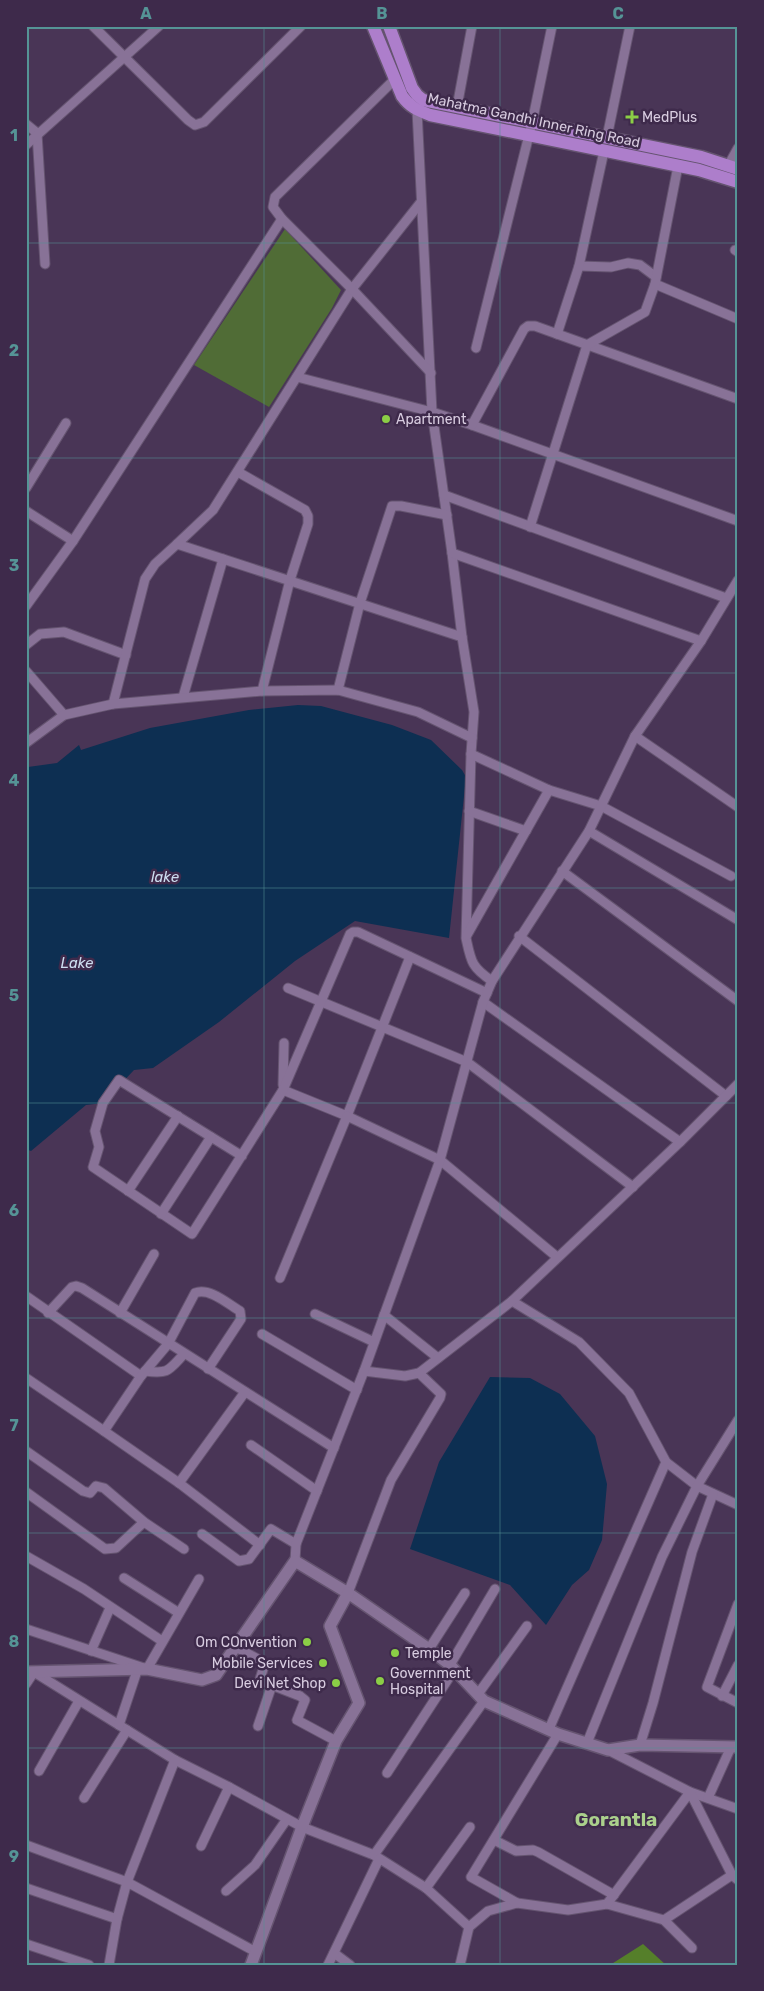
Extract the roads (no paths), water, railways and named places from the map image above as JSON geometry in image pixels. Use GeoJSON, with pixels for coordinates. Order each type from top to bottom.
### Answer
{"type":"FeatureCollection","features":[{"type":"Feature","properties":{"kind":"main road","name":"Mahatma Gandhi Inner Ring Road"},"geometry":{"type":"LineString","coordinates":[[373,26],[402,96],[410,106],[417,110],[430,115],[530,129],[607,136],[702,157],[733,167]]}},
{"type":"Feature","properties":{"kind":"main road","name":"Mahatma Gandhi Inner Ring Road"},"geometry":{"type":"LineString","coordinates":[[389,26],[409,81],[416,95],[423,100],[456,107],[604,151],[678,166],[738,182]]}},
{"type":"Feature","properties":{"kind":"street"},"geometry":{"type":"LineString","coordinates":[[93,26],[195,125],[204,122],[301,26]]}},
{"type":"Feature","properties":{"kind":"street"},"geometry":{"type":"LineString","coordinates":[[26,145],[159,26]]}},
{"type":"Feature","properties":{"kind":"street"},"geometry":{"type":"LineString","coordinates":[[456,107],[472,26]]}},
{"type":"Feature","properties":{"kind":"street"},"geometry":{"type":"LineString","coordinates":[[476,348],[530,129],[552,26]]}},
{"type":"Feature","properties":{"kind":"street"},"geometry":{"type":"LineString","coordinates":[[607,136],[630,26]]}},
{"type":"Feature","properties":{"kind":"street"},"geometry":{"type":"LineString","coordinates":[[394,80],[275,197],[274,207],[282,219],[352,289],[431,373]]}},
{"type":"Feature","properties":{"kind":"street"},"geometry":{"type":"LineString","coordinates":[[417,110],[432,412],[474,712],[471,754],[466,938],[471,963],[480,973],[492,981]]}},
{"type":"Feature","properties":{"kind":"street"},"geometry":{"type":"LineString","coordinates":[[26,124],[37,134],[45,264]]}},
{"type":"Feature","properties":{"kind":"street"},"geometry":{"type":"LineString","coordinates":[[733,167],[738,148]]}},
{"type":"Feature","properties":{"kind":"street"},"geometry":{"type":"LineString","coordinates":[[557,334],[579,266],[604,151]]}},
{"type":"Feature","properties":{"kind":"street"},"geometry":{"type":"LineString","coordinates":[[530,527],[588,345],[645,312],[655,280],[678,166]]}},
{"type":"Feature","properties":{"kind":"street"},"geometry":{"type":"LineString","coordinates":[[113,704],[145,579],[155,564],[209,516],[352,289],[421,202]]}},
{"type":"Feature","properties":{"kind":"street"},"geometry":{"type":"LineString","coordinates":[[26,606],[73,541],[282,219]]}},
{"type":"Feature","properties":{"kind":"street"},"geometry":{"type":"LineString","coordinates":[[579,266],[612,267],[628,263],[640,265],[655,280],[738,318]]}},
{"type":"Feature","properties":{"kind":"street"},"geometry":{"type":"LineString","coordinates":[[472,425],[524,330],[528,326],[535,326],[738,399]]}},
{"type":"Feature","properties":{"kind":"street"},"geometry":{"type":"LineString","coordinates":[[297,376],[432,412],[472,425],[738,521]]}},
{"type":"Feature","properties":{"kind":"street"},"geometry":{"type":"LineString","coordinates":[[26,488],[66,423]]}},
{"type":"Feature","properties":{"kind":"street"},"geometry":{"type":"LineString","coordinates":[[238,472],[305,510],[308,516],[308,524],[290,580],[262,691]]}},
{"type":"Feature","properties":{"kind":"street"},"geometry":{"type":"LineString","coordinates":[[444,495],[726,598]]}},
{"type":"Feature","properties":{"kind":"street"},"geometry":{"type":"LineString","coordinates":[[338,690],[360,603],[392,506],[447,514]]}},
{"type":"Feature","properties":{"kind":"street"},"geometry":{"type":"LineString","coordinates":[[26,511],[73,541]]}},
{"type":"Feature","properties":{"kind":"street"},"geometry":{"type":"LineString","coordinates":[[177,544],[462,637]]}},
{"type":"Feature","properties":{"kind":"street"},"geometry":{"type":"LineString","coordinates":[[452,553],[701,641]]}},
{"type":"Feature","properties":{"kind":"street"},"geometry":{"type":"LineString","coordinates":[[183,697],[223,559]]}},
{"type":"Feature","properties":{"kind":"street"},"geometry":{"type":"LineString","coordinates":[[26,1629],[142,1668],[202,1680],[210,1678],[216,1675],[295,1561],[296,1544],[364,1371],[440,1160],[483,1002],[492,981],[588,831],[635,736],[701,641],[738,580]]}},
{"type":"Feature","properties":{"kind":"street"},"geometry":{"type":"LineString","coordinates":[[26,645],[40,634],[64,632],[126,655]]}},
{"type":"Feature","properties":{"kind":"street"},"geometry":{"type":"LineString","coordinates":[[26,671],[64,715]]}},
{"type":"Feature","properties":{"kind":"street"},"geometry":{"type":"LineString","coordinates":[[26,743],[64,715],[113,704],[262,691],[338,690],[418,712],[472,738]]}},
{"type":"Feature","properties":{"kind":"street"},"geometry":{"type":"LineString","coordinates":[[635,736],[738,807]]}},
{"type":"Feature","properties":{"kind":"street"},"geometry":{"type":"LineString","coordinates":[[471,754],[549,790],[600,806],[730,876]]}},
{"type":"Feature","properties":{"kind":"street"},"geometry":{"type":"LineString","coordinates":[[466,938],[549,790]]}},
{"type":"Feature","properties":{"kind":"street"},"geometry":{"type":"LineString","coordinates":[[469,811],[526,831]]}},
{"type":"Feature","properties":{"kind":"street"},"geometry":{"type":"LineString","coordinates":[[588,831],[738,920]]}},
{"type":"Feature","properties":{"kind":"street"},"geometry":{"type":"LineString","coordinates":[[562,871],[738,1001]]}},
{"type":"Feature","properties":{"kind":"street"},"geometry":{"type":"LineString","coordinates":[[242,1156],[119,1080],[103,1103],[95,1131],[99,1147],[93,1167],[192,1234],[242,1156],[283,1090],[350,934],[353,932],[358,932],[487,993]]}},
{"type":"Feature","properties":{"kind":"street"},"geometry":{"type":"LineString","coordinates":[[520,936],[726,1096]]}},
{"type":"Feature","properties":{"kind":"street"},"geometry":{"type":"LineString","coordinates":[[280,1278],[410,957]]}},
{"type":"Feature","properties":{"kind":"street"},"geometry":{"type":"LineString","coordinates":[[288,988],[467,1062],[632,1187]]}},
{"type":"Feature","properties":{"kind":"street"},"geometry":{"type":"LineString","coordinates":[[483,1002],[680,1142]]}},
{"type":"Feature","properties":{"kind":"street"},"geometry":{"type":"LineString","coordinates":[[283,1090],[284,1043]]}},
{"type":"Feature","properties":{"kind":"street"},"geometry":{"type":"LineString","coordinates":[[364,1371],[405,1376],[419,1373],[512,1301],[680,1142],[738,1084]]}},
{"type":"Feature","properties":{"kind":"street"},"geometry":{"type":"LineString","coordinates":[[283,1090],[347,1116],[440,1160],[557,1257]]}},
{"type":"Feature","properties":{"kind":"street"},"geometry":{"type":"LineString","coordinates":[[128,1191],[178,1116]]}},
{"type":"Feature","properties":{"kind":"street"},"geometry":{"type":"LineString","coordinates":[[161,1214],[211,1137]]}},
{"type":"Feature","properties":{"kind":"street"},"geometry":{"type":"LineString","coordinates":[[120,1313],[154,1254]]}},
{"type":"Feature","properties":{"kind":"street"},"geometry":{"type":"LineString","coordinates":[[48,1313],[72,1287],[76,1286],[334,1448]]}},
{"type":"Feature","properties":{"kind":"street"},"geometry":{"type":"LineString","coordinates":[[104,1431],[143,1374],[168,1344],[194,1293],[200,1291],[208,1292],[242,1314],[241,1319],[208,1369]]}},
{"type":"Feature","properties":{"kind":"street"},"geometry":{"type":"LineString","coordinates":[[26,1296],[48,1313],[143,1374],[168,1371],[184,1354]]}},
{"type":"Feature","properties":{"kind":"street"},"geometry":{"type":"LineString","coordinates":[[512,1301],[579,1342],[629,1393],[666,1462],[696,1486],[738,1506]]}},
{"type":"Feature","properties":{"kind":"street"},"geometry":{"type":"LineString","coordinates":[[315,1314],[374,1342]]}},
{"type":"Feature","properties":{"kind":"street"},"geometry":{"type":"LineString","coordinates":[[384,1315],[438,1358]]}},
{"type":"Feature","properties":{"kind":"street"},"geometry":{"type":"LineString","coordinates":[[262,1334],[356,1390]]}},
{"type":"Feature","properties":{"kind":"street"},"geometry":{"type":"LineString","coordinates":[[251,1965],[336,1741],[359,1704],[330,1626],[348,1593],[391,1480],[440,1398],[437,1390],[419,1373]]}},
{"type":"Feature","properties":{"kind":"street"},"geometry":{"type":"LineString","coordinates":[[26,1378],[179,1483],[260,1545]]}},
{"type":"Feature","properties":{"kind":"street"},"geometry":{"type":"LineString","coordinates":[[179,1483],[245,1392]]}},
{"type":"Feature","properties":{"kind":"street"},"geometry":{"type":"LineString","coordinates":[[587,1743],[662,1557],[696,1486],[738,1420]]}},
{"type":"Feature","properties":{"kind":"street"},"geometry":{"type":"LineString","coordinates":[[251,1445],[317,1490]]}},
{"type":"Feature","properties":{"kind":"street"},"geometry":{"type":"LineString","coordinates":[[26,1451],[83,1491],[90,1492],[96,1486],[104,1488],[144,1522],[184,1549]]}},
{"type":"Feature","properties":{"kind":"street"},"geometry":{"type":"LineString","coordinates":[[666,1462],[554,1732],[471,1878],[517,1903],[568,1910],[607,1904],[664,1920],[692,1948]]}},
{"type":"Feature","properties":{"kind":"street"},"geometry":{"type":"LineString","coordinates":[[26,1492],[105,1548],[116,1548],[144,1522]]}},
{"type":"Feature","properties":{"kind":"street"},"geometry":{"type":"LineString","coordinates":[[640,1745],[653,1703],[687,1570],[713,1494]]}},
{"type":"Feature","properties":{"kind":"street"},"geometry":{"type":"LineString","coordinates":[[202,1534],[239,1561],[248,1559],[271,1529],[296,1544]]}},
{"type":"Feature","properties":{"kind":"street"},"geometry":{"type":"LineString","coordinates":[[26,1556],[84,1590],[162,1641]]}},
{"type":"Feature","properties":{"kind":"street"},"geometry":{"type":"LineString","coordinates":[[295,1561],[348,1593],[429,1649],[452,1668],[481,1697],[554,1732],[608,1750],[690,1792],[738,1810]]}},
{"type":"Feature","properties":{"kind":"street"},"geometry":{"type":"LineString","coordinates":[[124,1578],[179,1613]]}},
{"type":"Feature","properties":{"kind":"street"},"geometry":{"type":"LineString","coordinates":[[118,1725],[142,1668],[162,1641],[199,1579]]}},
{"type":"Feature","properties":{"kind":"street"},"geometry":{"type":"LineString","coordinates":[[387,1773],[452,1668],[495,1589]]}},
{"type":"Feature","properties":{"kind":"street"},"geometry":{"type":"LineString","coordinates":[[429,1649],[465,1593]]}},
{"type":"Feature","properties":{"kind":"street"},"geometry":{"type":"LineString","coordinates":[[738,1604],[708,1684],[709,1689],[738,1703]]}},
{"type":"Feature","properties":{"kind":"street"},"geometry":{"type":"LineString","coordinates":[[91,1651],[110,1608]]}},
{"type":"Feature","properties":{"kind":"street"},"geometry":{"type":"LineString","coordinates":[[328,1965],[376,1857],[527,1626]]}},
{"type":"Feature","properties":{"kind":"street"},"geometry":{"type":"LineString","coordinates":[[236,1647],[265,1663],[260,1679],[300,1696],[305,1700],[298,1720],[336,1741]]}},
{"type":"Feature","properties":{"kind":"street"},"geometry":{"type":"LineString","coordinates":[[722,1696],[738,1666]]}},
{"type":"Feature","properties":{"kind":"street"},"geometry":{"type":"LineString","coordinates":[[30,1672],[142,1668]]}},
{"type":"Feature","properties":{"kind":"street"},"geometry":{"type":"LineString","coordinates":[[26,1684],[30,1672]]}},
{"type":"Feature","properties":{"kind":"street"},"geometry":{"type":"LineString","coordinates":[[30,1672],[175,1760],[302,1827],[376,1857],[426,1888],[469,1927]]}},
{"type":"Feature","properties":{"kind":"street"},"geometry":{"type":"LineString","coordinates":[[258,1726],[272,1685]]}},
{"type":"Feature","properties":{"kind":"street"},"geometry":{"type":"LineString","coordinates":[[39,1771],[79,1701]]}},
{"type":"Feature","properties":{"kind":"street"},"geometry":{"type":"LineString","coordinates":[[84,1798],[127,1730]]}},
{"type":"Feature","properties":{"kind":"street"},"geometry":{"type":"LineString","coordinates":[[608,1750],[640,1745],[734,1747],[708,1798]]}},
{"type":"Feature","properties":{"kind":"street"},"geometry":{"type":"LineString","coordinates":[[110,1964],[117,1919],[127,1882],[175,1760]]}},
{"type":"Feature","properties":{"kind":"street"},"geometry":{"type":"LineString","coordinates":[[201,1846],[229,1787]]}},
{"type":"Feature","properties":{"kind":"street"},"geometry":{"type":"LineString","coordinates":[[664,1920],[735,1877],[690,1792]]}},
{"type":"Feature","properties":{"kind":"street"},"geometry":{"type":"LineString","coordinates":[[607,1904],[690,1792]]}},
{"type":"Feature","properties":{"kind":"street"},"geometry":{"type":"LineString","coordinates":[[226,1891],[255,1865],[287,1819]]}},
{"type":"Feature","properties":{"kind":"street"},"geometry":{"type":"LineString","coordinates":[[426,1888],[470,1827]]}},
{"type":"Feature","properties":{"kind":"street"},"geometry":{"type":"LineString","coordinates":[[494,1840],[516,1851],[533,1850],[538,1852],[614,1895]]}},
{"type":"Feature","properties":{"kind":"street"},"geometry":{"type":"LineString","coordinates":[[26,1845],[127,1882],[256,1952]]}},
{"type":"Feature","properties":{"kind":"street"},"geometry":{"type":"LineString","coordinates":[[26,1888],[117,1919]]}},
{"type":"Feature","properties":{"kind":"street"},"geometry":{"type":"LineString","coordinates":[[460,1965],[469,1927],[488,1910],[517,1903]]}},
{"type":"Feature","properties":{"kind":"street"},"geometry":{"type":"LineString","coordinates":[[26,1944],[89,1965]]}},
{"type":"Feature","properties":{"kind":"street"},"geometry":{"type":"LineString","coordinates":[[334,1953],[350,1965]]}},
{"type":"Feature","properties":{"kind":"water","name":"lake"},"geometry":{"type":"Polygon","coordinates":[[[298,705],[321,706],[392,725],[431,740],[462,770],[466,777],[449,938],[355,921],[295,961],[219,1022],[153,1068],[134,1070],[103,1103],[86,1105],[31,1151],[26,1149],[26,769],[28,767],[57,763],[79,745],[81,750],[150,728],[249,710],[298,705]]]}},
{"type":"Feature","properties":{"kind":"water"},"geometry":{"type":"Polygon","coordinates":[[[490,1377],[530,1378],[560,1394],[595,1436],[607,1484],[602,1540],[589,1570],[572,1585],[546,1625],[510,1585],[410,1549],[439,1462],[490,1377]]]}},
{"type":"Feature","properties":{"kind":"place","name":"MedPlus"},"geometry":{"type":"Point","coordinates":[632,117]}},
{"type":"Feature","properties":{"kind":"place","name":"Apartment"},"geometry":{"type":"Point","coordinates":[386,419]}},
{"type":"Feature","properties":{"kind":"place","name":"Om COnvention"},"geometry":{"type":"Point","coordinates":[307,1642]}},
{"type":"Feature","properties":{"kind":"place","name":"Temple"},"geometry":{"type":"Point","coordinates":[395,1653]}},
{"type":"Feature","properties":{"kind":"place","name":"Mobile Services"},"geometry":{"type":"Point","coordinates":[323,1663]}},
{"type":"Feature","properties":{"kind":"place","name":"Government Hospital"},"geometry":{"type":"Point","coordinates":[380,1681]}},
{"type":"Feature","properties":{"kind":"place","name":"Devi Net Shop"},"geometry":{"type":"Point","coordinates":[336,1683]}},
{"type":"Feature","properties":{"kind":"district","name":"Gorantla"},"geometry":{"type":"Point","coordinates":[616,1819]}},
{"type":"Feature","properties":{"kind":"water label","name":"Lake"},"geometry":{"type":"Point","coordinates":[77,963]}}]}
